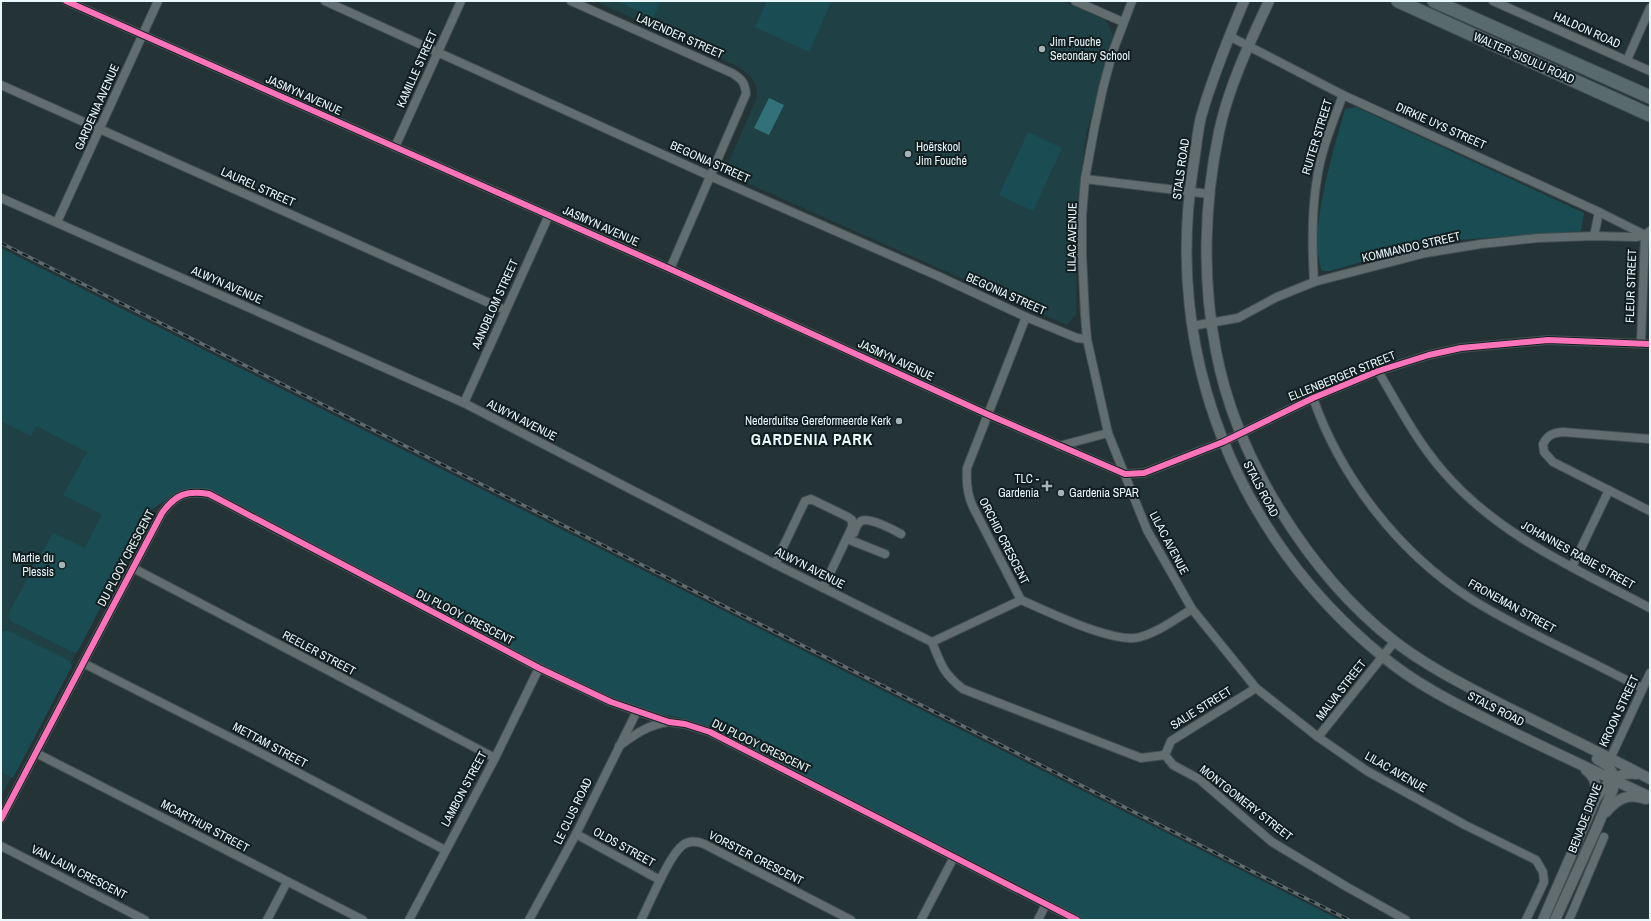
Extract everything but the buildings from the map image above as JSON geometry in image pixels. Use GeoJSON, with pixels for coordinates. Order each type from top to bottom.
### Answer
{"type":"FeatureCollection","features":[{"type":"Feature","properties":{"kind":"highway","name":"WALTER SISULU ROAD"},"geometry":{"type":"LineString","coordinates":[[1398,1],[1412,4],[1484,40],[1650,115]]}},
{"type":"Feature","properties":{"kind":"highway","name":"WALTER SISULU ROAD"},"geometry":{"type":"LineString","coordinates":[[1434,1],[1650,97]]}},
{"type":"Feature","properties":{"kind":"highway"},"geometry":{"type":"LineString","coordinates":[[1484,40],[1490,26]]}},
{"type":"Feature","properties":{"kind":"highway"},"geometry":{"type":"LineString","coordinates":[[1590,87],[1596,73]]}},
{"type":"Feature","properties":{"kind":"street","name":"JASMYN AVENUE"},"geometry":{"type":"LineString","coordinates":[[66,1],[670,268],[989,415],[1125,474]]}},
{"type":"Feature","properties":{"kind":"street","name":"GARDENIA AVENUE"},"geometry":{"type":"LineString","coordinates":[[58,222],[158,1]]}},
{"type":"Feature","properties":{"kind":"street","name":"BEGONIA STREET"},"geometry":{"type":"LineString","coordinates":[[325,1],[438,51],[710,176],[938,276],[1026,317],[1077,338],[1087,339]]}},
{"type":"Feature","properties":{"kind":"street","name":"KAMILLE STREET"},"geometry":{"type":"LineString","coordinates":[[395,146],[461,1]]}},
{"type":"Feature","properties":{"kind":"street","name":"LAVENDER STREET"},"geometry":{"type":"LineString","coordinates":[[571,1],[732,73],[743,81],[746,94],[710,176]]}},
{"type":"Feature","properties":{"kind":"street"},"geometry":{"type":"LineString","coordinates":[[1075,1],[1123,22]]}},
{"type":"Feature","properties":{"kind":"street","name":"LILAC AVENUE"},"geometry":{"type":"LineString","coordinates":[[1132,1],[1123,22],[1103,88],[1085,179],[1082,216],[1082,254],[1087,339],[1108,433],[1147,530],[1192,609],[1256,688],[1318,737],[1367,771],[1465,825],[1536,860],[1543,872],[1544,882],[1526,920]]}},
{"type":"Feature","properties":{"kind":"street","name":"STALS ROAD"},"geometry":{"type":"LineString","coordinates":[[1244,1],[1229,36],[1201,119],[1190,192],[1186,252],[1192,326],[1204,381],[1217,429],[1255,509],[1281,549],[1312,588],[1329,607],[1382,657],[1414,679],[1455,703],[1650,799]]}},
{"type":"Feature","properties":{"kind":"street","name":"STALS ROAD"},"geometry":{"type":"LineString","coordinates":[[1269,1],[1249,45],[1219,131],[1209,194],[1207,284],[1216,352],[1228,398],[1240,434],[1270,492],[1306,550],[1329,578],[1360,611],[1395,641],[1443,673],[1544,726],[1647,777]]}},
{"type":"Feature","properties":{"kind":"street","name":"HALDON ROAD"},"geometry":{"type":"LineString","coordinates":[[1493,1],[1650,71]]}},
{"type":"Feature","properties":{"kind":"street"},"geometry":{"type":"LineString","coordinates":[[1627,60],[1650,8]]}},
{"type":"Feature","properties":{"kind":"street","name":"DIRKIE UYS STREET"},"geometry":{"type":"LineString","coordinates":[[1229,36],[1343,95],[1647,233]]}},
{"type":"Feature","properties":{"kind":"street","name":"LAUREL STREET"},"geometry":{"type":"LineString","coordinates":[[1,85],[506,310]]}},
{"type":"Feature","properties":{"kind":"street","name":"RUITER STREET"},"geometry":{"type":"LineString","coordinates":[[1314,282],[1311,233],[1316,179],[1326,143],[1343,95]]}},
{"type":"Feature","properties":{"kind":"street"},"geometry":{"type":"LineString","coordinates":[[670,268],[710,176]]}},
{"type":"Feature","properties":{"kind":"street"},"geometry":{"type":"LineString","coordinates":[[1085,179],[1209,194]]}},
{"type":"Feature","properties":{"kind":"street","name":"ALWYN AVENUE"},"geometry":{"type":"LineString","coordinates":[[1,198],[464,403],[775,564],[932,642]]}},
{"type":"Feature","properties":{"kind":"street"},"geometry":{"type":"LineString","coordinates":[[1594,236],[1599,212]]}},
{"type":"Feature","properties":{"kind":"street","name":"AANDBLOM STREET"},"geometry":{"type":"LineString","coordinates":[[464,403],[549,215]]}},
{"type":"Feature","properties":{"kind":"street","name":"KOMMANDO STREET"},"geometry":{"type":"LineString","coordinates":[[1192,326],[1238,318],[1277,297],[1314,282],[1426,253],[1481,244],[1538,238],[1594,236],[1636,237],[1647,233]]}},
{"type":"Feature","properties":{"kind":"street","name":"FLEUR STREET"},"geometry":{"type":"LineString","coordinates":[[1641,343],[1647,233]]}},
{"type":"Feature","properties":{"kind":"street","name":"ORCHID CRESCENT"},"geometry":{"type":"LineString","coordinates":[[1026,317],[989,415],[967,468],[967,489],[973,507],[1021,600],[1106,635],[1123,638],[1140,638],[1192,609]]}},
{"type":"Feature","properties":{"kind":"street","name":"ELLENBERGER STREET"},"geometry":{"type":"LineString","coordinates":[[1125,474],[1144,474],[1223,442],[1313,398],[1378,371],[1429,355],[1461,348],[1548,340],[1650,344]]}},
{"type":"Feature","properties":{"kind":"street","name":"JOHANNES RABIE STREET"},"geometry":{"type":"LineString","coordinates":[[1378,371],[1426,450],[1456,485],[1477,505],[1520,538],[1650,608]]}},
{"type":"Feature","properties":{"kind":"street","name":"FRONEMAN STREET"},"geometry":{"type":"LineString","coordinates":[[1313,398],[1320,419],[1349,474],[1386,524],[1417,556],[1468,597],[1502,618],[1642,688]]}},
{"type":"Feature","properties":{"kind":"street"},"geometry":{"type":"LineString","coordinates":[[1650,439],[1563,432],[1553,433],[1547,437],[1542,444],[1544,452],[1553,462],[1650,511]]}},
{"type":"Feature","properties":{"kind":"street"},"geometry":{"type":"LineString","coordinates":[[1059,446],[1108,433]]}},
{"type":"Feature","properties":{"kind":"street"},"geometry":{"type":"LineString","coordinates":[[1572,567],[1609,490]]}},
{"type":"Feature","properties":{"kind":"street","name":"DU PLOOY CRESCENT"},"geometry":{"type":"LineString","coordinates":[[1,819],[162,513],[169,503],[181,495],[189,492],[209,494],[539,668],[611,702],[669,722],[685,724],[710,732],[1078,920]]}},
{"type":"Feature","properties":{"kind":"street"},"geometry":{"type":"LineString","coordinates":[[775,564],[805,501],[811,500],[848,516],[852,520],[852,527],[825,589]]}},
{"type":"Feature","properties":{"kind":"street"},"geometry":{"type":"LineString","coordinates":[[825,589],[860,522],[863,520],[883,525],[901,534]]}},
{"type":"Feature","properties":{"kind":"street"},"geometry":{"type":"LineString","coordinates":[[850,540],[885,554]]}},
{"type":"Feature","properties":{"kind":"street","name":"REELER STREET"},"geometry":{"type":"LineString","coordinates":[[133,568],[495,758]]}},
{"type":"Feature","properties":{"kind":"street"},"geometry":{"type":"LineString","coordinates":[[1021,600],[932,642],[942,666],[951,680],[963,690],[1141,758],[1165,755]]}},
{"type":"Feature","properties":{"kind":"street","name":"MALVA STREET"},"geometry":{"type":"LineString","coordinates":[[1318,737],[1395,641]]}},
{"type":"Feature","properties":{"kind":"street","name":"METTAM STREET"},"geometry":{"type":"LineString","coordinates":[[83,662],[445,850]]}},
{"type":"Feature","properties":{"kind":"street","name":"LAMBON STREET"},"geometry":{"type":"LineString","coordinates":[[410,920],[445,850],[495,758],[539,668]]}},
{"type":"Feature","properties":{"kind":"street","name":"KROON STREET"},"geometry":{"type":"LineString","coordinates":[[1610,759],[1650,673]]}},
{"type":"Feature","properties":{"kind":"street","name":"SALIE STREET"},"geometry":{"type":"LineString","coordinates":[[1165,755],[1171,741],[1256,688]]}},
{"type":"Feature","properties":{"kind":"street","name":"LE CLUS ROAD"},"geometry":{"type":"LineString","coordinates":[[529,920],[576,834],[637,711]]}},
{"type":"Feature","properties":{"kind":"street"},"geometry":{"type":"LineString","coordinates":[[618,747],[642,730],[659,723],[669,722]]}},
{"type":"Feature","properties":{"kind":"street"},"geometry":{"type":"LineString","coordinates":[[1544,726],[1608,766],[1613,774],[1612,780]]}},
{"type":"Feature","properties":{"kind":"street","name":"MCARTHUR STREET"},"geometry":{"type":"LineString","coordinates":[[36,753],[363,920]]}},
{"type":"Feature","properties":{"kind":"street","name":"MONTGOMERY STREET"},"geometry":{"type":"LineString","coordinates":[[1165,755],[1173,765],[1199,779],[1272,842],[1406,920]]}},
{"type":"Feature","properties":{"kind":"street"},"geometry":{"type":"LineString","coordinates":[[1573,761],[1590,773],[1595,780],[1597,788],[1596,798]]}},
{"type":"Feature","properties":{"kind":"street"},"geometry":{"type":"LineString","coordinates":[[1612,780],[1629,773],[1647,777]]}},
{"type":"Feature","properties":{"kind":"street","name":"BENADE DRIVE"},"geometry":{"type":"LineString","coordinates":[[1543,920],[1596,798],[1606,784],[1612,780],[1613,789],[1600,834],[1555,920]]}},
{"type":"Feature","properties":{"kind":"street"},"geometry":{"type":"LineString","coordinates":[[1569,920],[1600,834],[1606,812],[1617,800],[1631,797],[1650,799]]}},
{"type":"Feature","properties":{"kind":"street","name":"OLDS STREET"},"geometry":{"type":"LineString","coordinates":[[576,834],[660,880]]}},
{"type":"Feature","properties":{"kind":"street","name":"VORSTER CRESCENT"},"geometry":{"type":"LineString","coordinates":[[642,920],[660,880],[679,849],[684,844],[691,842],[698,842],[851,920]]}},
{"type":"Feature","properties":{"kind":"street","name":"VAN LAUN CRESCENT"},"geometry":{"type":"LineString","coordinates":[[1,846],[145,920]]}},
{"type":"Feature","properties":{"kind":"street"},"geometry":{"type":"LineString","coordinates":[[920,920],[954,857]]}},
{"type":"Feature","properties":{"kind":"street"},"geometry":{"type":"LineString","coordinates":[[267,920],[287,882]]}},
{"type":"Feature","properties":{"kind":"street"},"geometry":{"type":"LineString","coordinates":[[1038,920],[1046,904]]}},
{"type":"Feature","properties":{"kind":"shaded area","name":"Hoërskool Jim Fouché"},"geometry":{"type":"Polygon","coordinates":[[[595,1],[1063,1],[1106,20],[1113,35],[1086,135],[1076,218],[1076,315],[1067,325],[724,173],[757,97],[756,86],[750,76],[739,67],[595,1]]]}},
{"type":"Feature","properties":{"kind":"shaded area"},"geometry":{"type":"Polygon","coordinates":[[[617,1],[661,1],[653,18],[617,1]]]}},
{"type":"Feature","properties":{"kind":"shaded area"},"geometry":{"type":"Polygon","coordinates":[[[767,1],[832,1],[809,52],[755,27],[767,1]]]}},
{"type":"Feature","properties":{"kind":"shaded area"},"geometry":{"type":"Polygon","coordinates":[[[769,98],[784,105],[769,135],[754,128],[769,98]]]}},
{"type":"Feature","properties":{"kind":"shaded area"},"geometry":{"type":"Polygon","coordinates":[[[1356,107],[1584,213],[1581,231],[1431,242],[1330,271],[1322,271],[1318,255],[1318,235],[1324,191],[1345,109],[1356,107]]]}},
{"type":"Feature","properties":{"kind":"shaded area"},"geometry":{"type":"Polygon","coordinates":[[[1028,132],[1062,148],[1033,211],[999,195],[1028,132]]]}},
{"type":"Feature","properties":{"kind":"shaded area"},"geometry":{"type":"Polygon","coordinates":[[[1,248],[1340,920],[1083,920],[710,727],[682,718],[631,709],[615,703],[209,493],[192,489],[179,491],[151,510],[78,651],[74,653],[11,621],[8,617],[9,612],[53,533],[85,548],[102,514],[63,495],[87,452],[36,426],[31,436],[1,421],[1,248]]]}},
{"type":"Feature","properties":{"kind":"shaded area","name":"Martie du Plessis"},"geometry":{"type":"Polygon","coordinates":[[[1,383],[171,472],[1,797],[1,383]]]}},
{"type":"Feature","properties":{"kind":"shaded area"},"geometry":{"type":"Polygon","coordinates":[[[4,631],[9,631],[70,661],[72,666],[13,778],[1,772],[1,633],[4,631]]]}},
{"type":"Feature","properties":{"kind":"railway"},"geometry":{"type":"LineString","coordinates":[[1,243],[1349,920]]}},
{"type":"Feature","properties":{"kind":"cycle path"},"geometry":{"type":"LineString","coordinates":[[66,1],[670,269],[989,415],[1125,474],[1144,473],[1223,442],[1313,398],[1378,371],[1429,355],[1461,348],[1548,340],[1650,344]]}},
{"type":"Feature","properties":{"kind":"cycle path"},"geometry":{"type":"LineString","coordinates":[[1,819],[162,513],[172,501],[182,495],[188,493],[201,493],[209,494],[539,668],[611,702],[669,722],[685,724],[710,732],[1077,920]]}},
{"type":"Feature","properties":{"kind":"place","name":"Jim Fouche Secondary School"},"geometry":{"type":"Point","coordinates":[1042,49]}},
{"type":"Feature","properties":{"kind":"place","name":"Hoërskool Jim Fouché"},"geometry":{"type":"Point","coordinates":[908,154]}},
{"type":"Feature","properties":{"kind":"place","name":"Nederduitse Gereformeerde Kerk"},"geometry":{"type":"Point","coordinates":[899,421]}},
{"type":"Feature","properties":{"kind":"place","name":"TLC - Gardenia"},"geometry":{"type":"Point","coordinates":[1047,486]}},
{"type":"Feature","properties":{"kind":"place","name":"Gardenia SPAR"},"geometry":{"type":"Point","coordinates":[1061,493]}},
{"type":"Feature","properties":{"kind":"place","name":"Martie du Plessis"},"geometry":{"type":"Point","coordinates":[62,565]}},
{"type":"Feature","properties":{"kind":"district","name":"GARDENIA PARK"},"geometry":{"type":"Point","coordinates":[812,439]}}]}
